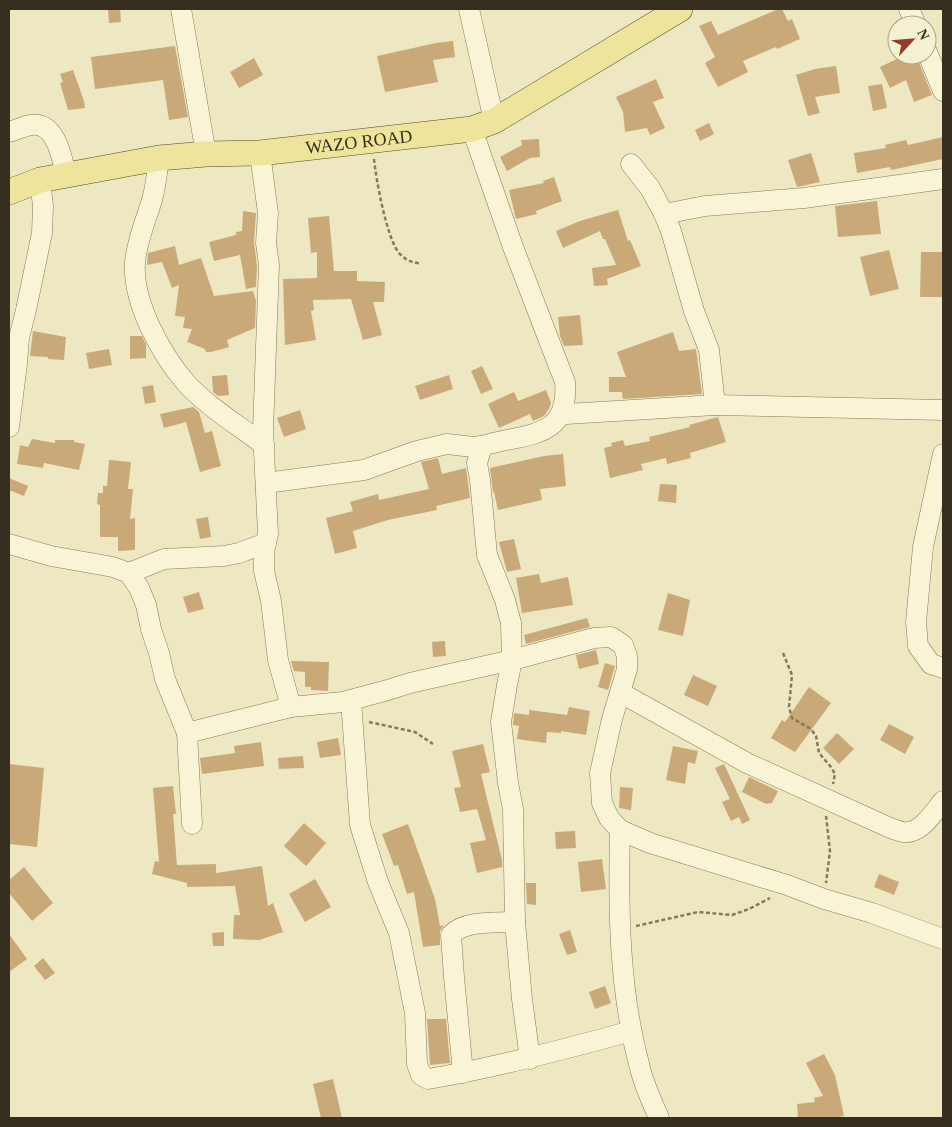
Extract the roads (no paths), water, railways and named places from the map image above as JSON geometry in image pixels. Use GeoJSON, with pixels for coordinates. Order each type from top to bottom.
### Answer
{"type":"FeatureCollection","features":[{"type":"Feature","properties":{"kind":"main road","name":"WAZO ROAD"},"geometry":{"type":"LineString","coordinates":[[9,192],[40,180],[159,158],[206,154],[260,153],[483,125],[680,9]]}},
{"type":"Feature","properties":{"kind":"street"},"geometry":{"type":"LineString","coordinates":[[181,9],[206,154]]}},
{"type":"Feature","properties":{"kind":"street"},"geometry":{"type":"LineString","coordinates":[[266,483],[364,470],[418,451],[447,444],[473,448],[536,434],[557,420],[563,408],[566,395],[565,382],[513,247],[483,125],[469,9]]}},
{"type":"Feature","properties":{"kind":"street"},"geometry":{"type":"LineString","coordinates":[[932,65],[943,91]]}},
{"type":"Feature","properties":{"kind":"street"},"geometry":{"type":"LineString","coordinates":[[9,132],[33,124],[43,127],[51,133],[58,145],[66,175]]}},
{"type":"Feature","properties":{"kind":"street"},"geometry":{"type":"LineString","coordinates":[[260,153],[268,213],[266,243],[269,265],[263,430],[268,534],[264,552],[264,571],[271,601],[278,660],[291,707]]}},
{"type":"Feature","properties":{"kind":"street"},"geometry":{"type":"LineString","coordinates":[[159,158],[153,197],[140,236],[135,264],[138,297],[158,343],[186,383],[211,406],[264,445]]}},
{"type":"Feature","properties":{"kind":"street"},"geometry":{"type":"LineString","coordinates":[[632,164],[650,188],[664,214],[694,311],[709,350],[715,405]]}},
{"type":"Feature","properties":{"kind":"street"},"geometry":{"type":"LineString","coordinates":[[664,214],[705,206],[804,198],[943,179]]}},
{"type":"Feature","properties":{"kind":"street"},"geometry":{"type":"LineString","coordinates":[[9,427],[19,338],[42,233],[43,206],[40,180]]}},
{"type":"Feature","properties":{"kind":"street"},"geometry":{"type":"LineString","coordinates":[[563,408],[566,414],[715,405],[943,410]]}},
{"type":"Feature","properties":{"kind":"street"},"geometry":{"type":"LineString","coordinates":[[482,446],[477,463],[487,555],[512,623],[512,660],[501,722],[513,809],[515,922],[530,1059]]}},
{"type":"Feature","properties":{"kind":"street"},"geometry":{"type":"LineString","coordinates":[[943,454],[922,548],[916,622],[918,646],[931,664],[943,668]]}},
{"type":"Feature","properties":{"kind":"street"},"geometry":{"type":"LineString","coordinates":[[128,573],[164,559],[224,556],[239,553],[266,543]]}},
{"type":"Feature","properties":{"kind":"street"},"geometry":{"type":"LineString","coordinates":[[9,544],[51,556],[114,567],[128,573],[140,588],[165,679],[186,733],[192,824]]}},
{"type":"Feature","properties":{"kind":"street"},"geometry":{"type":"LineString","coordinates":[[186,733],[291,707],[352,709],[410,683],[512,660],[594,638],[611,637],[623,644],[627,656],[627,670],[612,719],[600,773],[602,803],[610,818],[620,830],[650,843],[787,885],[943,938]]}},
{"type":"Feature","properties":{"kind":"street"},"geometry":{"type":"LineString","coordinates":[[621,693],[747,763],[904,833],[912,832],[924,824],[943,801]]}},
{"type":"Feature","properties":{"kind":"street"},"geometry":{"type":"LineString","coordinates":[[352,709],[360,825],[378,882],[400,933],[415,1013],[417,1064],[421,1075],[428,1079],[530,1059],[631,1031]]}},
{"type":"Feature","properties":{"kind":"street"},"geometry":{"type":"LineString","coordinates":[[620,830],[620,930],[623,972],[631,1031],[640,1070],[659,1118]]}},
{"type":"Feature","properties":{"kind":"street"},"geometry":{"type":"LineString","coordinates":[[463,1073],[451,935],[456,929],[467,925],[515,922]]}}]}
